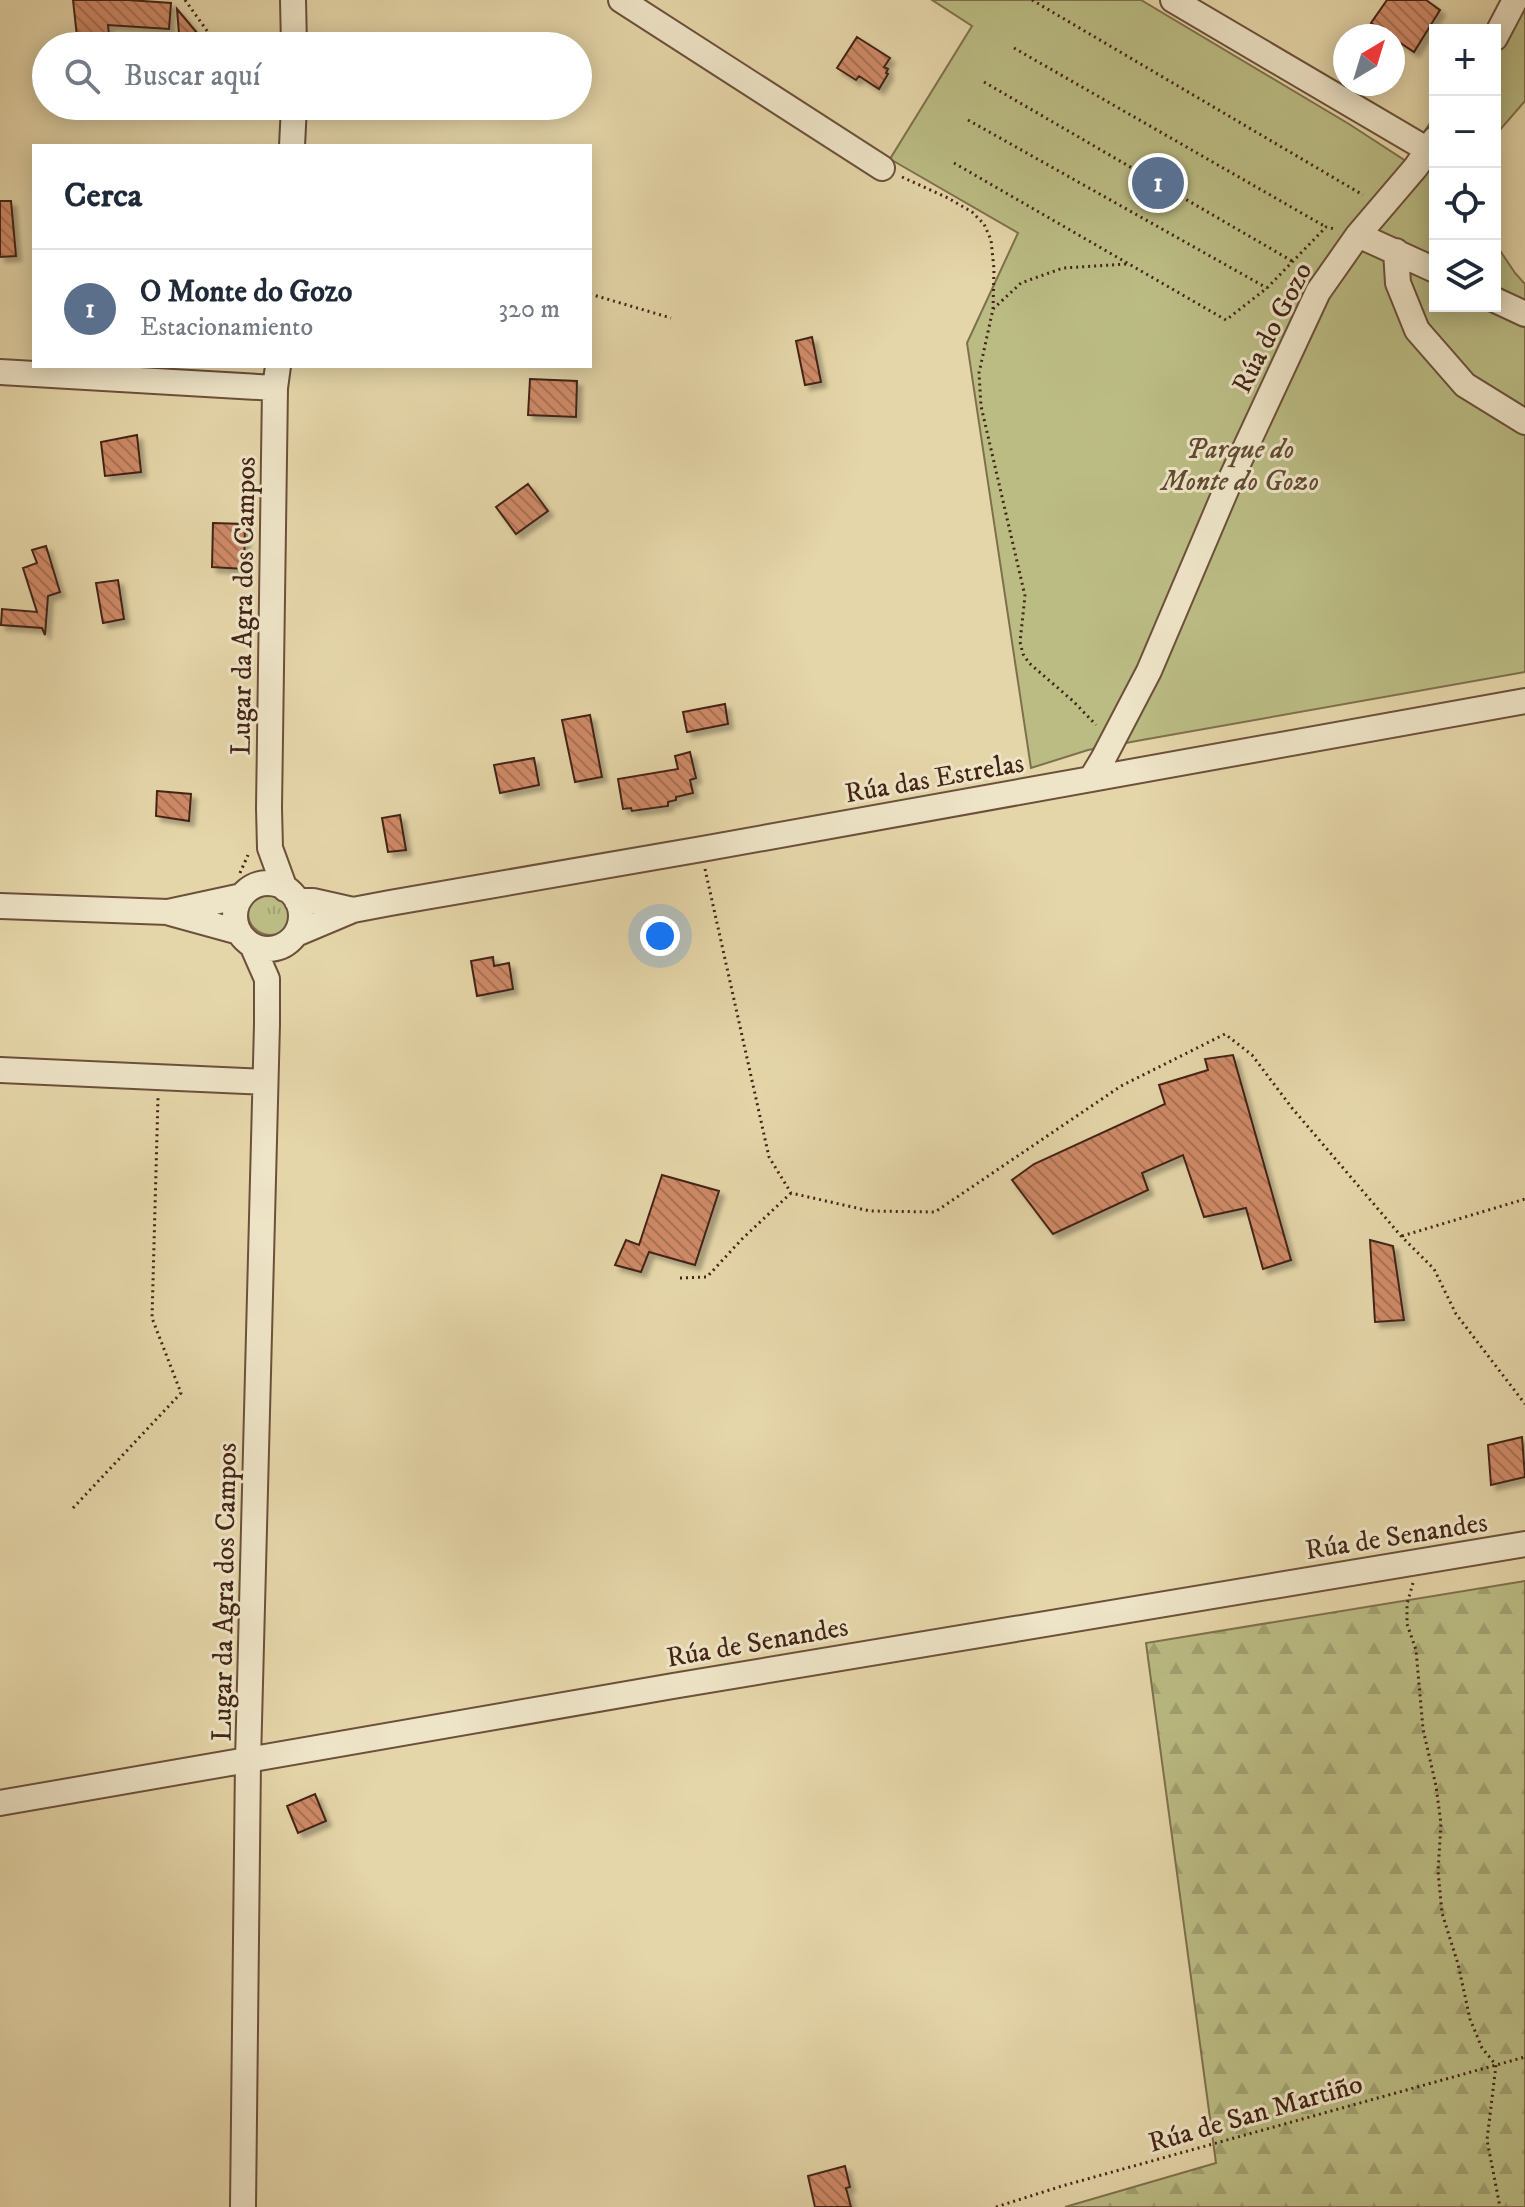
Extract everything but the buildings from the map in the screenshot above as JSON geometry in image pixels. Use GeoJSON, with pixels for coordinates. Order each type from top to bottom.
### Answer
{"type":"FeatureCollection","features":[{"type":"Feature","properties":{"kind":"street"},"geometry":{"type":"LineString","coordinates":[[293,0],[294,32]]}},
{"type":"Feature","properties":{"kind":"street"},"geometry":{"type":"LineString","coordinates":[[621,0],[882,168]]}},
{"type":"Feature","properties":{"kind":"street"},"geometry":{"type":"LineString","coordinates":[[1173,0],[1429,142]]}},
{"type":"Feature","properties":{"kind":"street"},"geometry":{"type":"LineString","coordinates":[[1501,27],[1515,0]]}},
{"type":"Feature","properties":{"kind":"street"},"geometry":{"type":"LineString","coordinates":[[292,144],[293,120]]}},
{"type":"Feature","properties":{"kind":"street","name":"Rúa do Gozo"},"geometry":{"type":"LineString","coordinates":[[1091,779],[1149,671],[1304,318],[1332,270],[1429,148]]}},
{"type":"Feature","properties":{"kind":"street"},"geometry":{"type":"LineString","coordinates":[[1358,235],[1429,267]]}},
{"type":"Feature","properties":{"kind":"street"},"geometry":{"type":"LineString","coordinates":[[1396,251],[1398,283],[1417,330],[1465,385],[1525,422]]}},
{"type":"Feature","properties":{"kind":"street"},"geometry":{"type":"LineString","coordinates":[[1501,303],[1525,314]]}},
{"type":"Feature","properties":{"kind":"street"},"geometry":{"type":"LineString","coordinates":[[0,372],[276,377]]}},
{"type":"Feature","properties":{"kind":"street","name":"Lugar da Agra dos Campos"},"geometry":{"type":"LineString","coordinates":[[244,886],[261,846],[269,808],[276,377]]}},
{"type":"Feature","properties":{"kind":"street","name":"Rúa das Estrelas"},"geometry":{"type":"LineString","coordinates":[[290,940],[353,910],[1525,701]]}},
{"type":"Feature","properties":{"kind":"street","name":"Lugar da Agra dos Campos"},"geometry":{"type":"LineString","coordinates":[[261,846],[291,895]]}},
{"type":"Feature","properties":{"kind":"street"},"geometry":{"type":"LineString","coordinates":[[0,906],[168,912],[268,949],[290,940],[301,914],[291,895],[268,884],[244,886],[168,912]]}},
{"type":"Feature","properties":{"kind":"street"},"geometry":{"type":"LineString","coordinates":[[244,886],[235,915],[246,939]]}},
{"type":"Feature","properties":{"kind":"street","name":"Rúa das Estrelas"},"geometry":{"type":"LineString","coordinates":[[291,895],[353,910]]}},
{"type":"Feature","properties":{"kind":"street","name":"Lugar da Agra dos Campos"},"geometry":{"type":"LineString","coordinates":[[243,2207],[248,1761],[267,979],[246,939]]}},
{"type":"Feature","properties":{"kind":"street","name":"Lugar da Agra dos Campos"},"geometry":{"type":"LineString","coordinates":[[267,979],[290,940]]}},
{"type":"Feature","properties":{"kind":"street"},"geometry":{"type":"LineString","coordinates":[[0,1070],[265,1082]]}},
{"type":"Feature","properties":{"kind":"street","name":"Rúa de Senandes"},"geometry":{"type":"LineString","coordinates":[[0,1803],[673,1686],[1525,1544]]}},
{"type":"Feature","properties":{"kind":"path"},"geometry":{"type":"LineString","coordinates":[[185,0],[208,32]]}},
{"type":"Feature","properties":{"kind":"path"},"geometry":{"type":"LineString","coordinates":[[1032,0],[1384,205]]}},
{"type":"Feature","properties":{"kind":"path"},"geometry":{"type":"LineString","coordinates":[[1014,48],[1326,227],[1358,235]]}},
{"type":"Feature","properties":{"kind":"path"},"geometry":{"type":"LineString","coordinates":[[984,82],[1293,261]]}},
{"type":"Feature","properties":{"kind":"path"},"geometry":{"type":"LineString","coordinates":[[968,120],[1267,288]]}},
{"type":"Feature","properties":{"kind":"path"},"geometry":{"type":"LineString","coordinates":[[954,163],[1226,320],[1267,288],[1326,227]]}},
{"type":"Feature","properties":{"kind":"path"},"geometry":{"type":"LineString","coordinates":[[882,168],[972,212],[984,224],[991,240],[993,309],[979,373],[981,406],[1025,596],[1020,642],[1029,663],[1073,701],[1112,742]]}},
{"type":"Feature","properties":{"kind":"path"},"geometry":{"type":"LineString","coordinates":[[993,309],[1021,283],[1063,268],[1129,264]]}},
{"type":"Feature","properties":{"kind":"path"},"geometry":{"type":"LineString","coordinates":[[592,295],[671,318]]}},
{"type":"Feature","properties":{"kind":"path"},"geometry":{"type":"LineString","coordinates":[[244,886],[261,846]]}},
{"type":"Feature","properties":{"kind":"path"},"geometry":{"type":"LineString","coordinates":[[707,877],[769,1157],[791,1193],[870,1211],[935,1212],[1121,1086],[1225,1034],[1252,1055],[1292,1108],[1401,1236],[1434,1269],[1456,1314],[1525,1404]]}},
{"type":"Feature","properties":{"kind":"path"},"geometry":{"type":"LineString","coordinates":[[73,1508],[181,1393],[152,1318],[156,1119],[160,1077]]}},
{"type":"Feature","properties":{"kind":"path"},"geometry":{"type":"LineString","coordinates":[[680,1278],[707,1277],[791,1193]]}},
{"type":"Feature","properties":{"kind":"path"},"geometry":{"type":"LineString","coordinates":[[1401,1236],[1525,1199]]}},
{"type":"Feature","properties":{"kind":"path"},"geometry":{"type":"LineString","coordinates":[[1412,1563],[1414,1579],[1407,1604],[1407,1624],[1416,1650],[1423,1729],[1441,1824],[1438,1871],[1442,1913],[1458,1964],[1470,2019],[1482,2048],[1496,2065],[1487,2140],[1500,2207]]}},
{"type":"Feature","properties":{"kind":"path","name":"Rúa de San Martiño"},"geometry":{"type":"LineString","coordinates":[[996,2207],[1525,2057]]}},
{"type":"Feature","properties":{"kind":"green space","name":"Parque do Monte do Gozo"},"geometry":{"type":"Polygon","coordinates":[[[932,0],[1141,0],[1406,161],[1429,125],[1429,312],[1501,312],[1501,252],[1525,284],[1525,672],[1088,750],[1031,768],[967,343],[1018,233],[890,159],[972,26],[932,0]]]}},
{"type":"Feature","properties":{"kind":"green space"},"geometry":{"type":"Polygon","coordinates":[[[1525,0],[1525,101],[1501,129],[1501,96],[1501,24],[1525,0]]]}},
{"type":"Feature","properties":{"kind":"green space"},"geometry":{"type":"Polygon","coordinates":[[[270,891],[285,898],[292,913],[285,928],[270,935],[255,928],[248,913],[255,898],[270,891]]]}},
{"type":"Feature","properties":{"kind":"green space"},"geometry":{"type":"Polygon","coordinates":[[[1525,1581],[1525,2207],[1065,2207],[1216,2163],[1146,1643],[1525,1581]]]}},
{"type":"Feature","properties":{"kind":"place","name":"O Monte do Gozo"},"geometry":{"type":"Point","coordinates":[1158,183]}}]}
